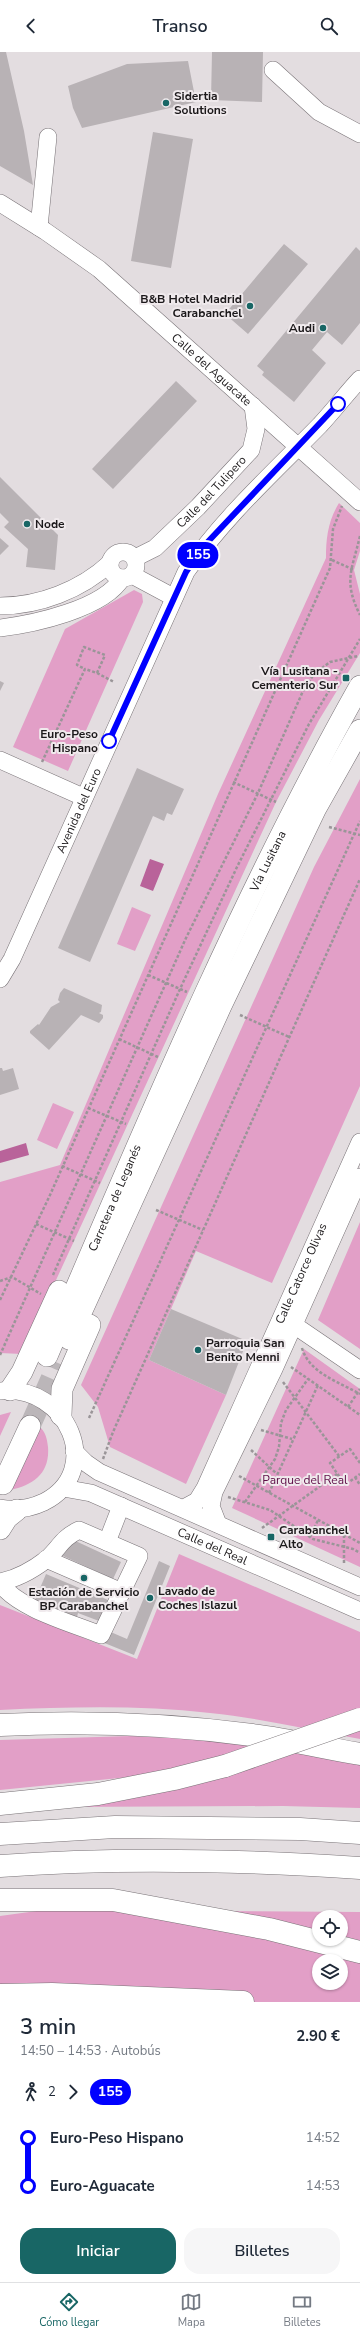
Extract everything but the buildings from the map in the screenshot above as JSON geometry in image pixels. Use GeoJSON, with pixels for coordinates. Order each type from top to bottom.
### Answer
{"type":"FeatureCollection","features":[{"type":"Feature","properties":{"kind":"highway"},"geometry":{"type":"LineString","coordinates":[[0,1804],[98,1794],[174,1779],[225,1766],[360,1719]]}},
{"type":"Feature","properties":{"kind":"highway"},"geometry":{"type":"LineString","coordinates":[[0,1725],[111,1723],[187,1728],[254,1735],[360,1754]]}},
{"type":"Feature","properties":{"kind":"highway"},"geometry":{"type":"LineString","coordinates":[[0,1834],[114,1828],[300,1830],[360,1833]]}},
{"type":"Feature","properties":{"kind":"highway"},"geometry":{"type":"LineString","coordinates":[[0,1866],[114,1860],[294,1864],[360,1868]]}},
{"type":"Feature","properties":{"kind":"highway"},"geometry":{"type":"LineString","coordinates":[[0,1900],[113,1900],[269,1929],[360,1952]]}},
{"type":"Feature","properties":{"kind":"highway"},"geometry":{"type":"LineString","coordinates":[[0,1995],[52,1994],[243,2002]]}},
{"type":"Feature","properties":{"kind":"main road","name":"Vía Lusitana"},"geometry":{"type":"LineString","coordinates":[[183,1040],[287,824],[360,686]]}},
{"type":"Feature","properties":{"kind":"main road","name":"Vía Lusitana"},"geometry":{"type":"LineString","coordinates":[[190,1076],[316,808],[360,730]]}},
{"type":"Feature","properties":{"kind":"main road","name":"Carretera de Leganés"},"geometry":{"type":"LineString","coordinates":[[183,1040],[52,1360],[190,1076]]}},
{"type":"Feature","properties":{"kind":"main road"},"geometry":{"type":"LineString","coordinates":[[5,1390],[22,1372],[156,1081],[166,1061],[183,1040]]}},
{"type":"Feature","properties":{"kind":"main road"},"geometry":{"type":"LineString","coordinates":[[61,1414],[62,1389],[66,1378],[179,1123],[189,1091],[190,1076]]}},
{"type":"Feature","properties":{"kind":"main road"},"geometry":{"type":"LineString","coordinates":[[0,1459],[24,1422],[4,1484]]}},
{"type":"Feature","properties":{"kind":"main road"},"geometry":{"type":"LineString","coordinates":[[0,1529],[7,1518],[9,1509]]}},
{"type":"Feature","properties":{"kind":"street"},"geometry":{"type":"LineString","coordinates":[[273,70],[319,112],[360,134]]}},
{"type":"Feature","properties":{"kind":"street"},"geometry":{"type":"LineString","coordinates":[[39,227],[48,137]]}},
{"type":"Feature","properties":{"kind":"street","name":"Calle del Aguacate"},"geometry":{"type":"LineString","coordinates":[[0,203],[39,227],[99,269],[360,502]]}},
{"type":"Feature","properties":{"kind":"street","name":"Avenida del Euro"},"geometry":{"type":"LineString","coordinates":[[0,979],[12,959],[83,797],[173,597],[186,572],[202,548],[360,379]]}},
{"type":"Feature","properties":{"kind":"street","name":"Calle del Tulipero"},"geometry":{"type":"LineString","coordinates":[[135,558],[155,548],[198,507],[251,450],[256,429],[253,406]]}},
{"type":"Feature","properties":{"kind":"street"},"geometry":{"type":"LineString","coordinates":[[0,606],[12,606],[48,598],[73,589],[95,577],[110,563],[115,554],[120,552],[130,553],[135,558],[136,566],[127,576],[97,600],[32,624],[0,628]]}},
{"type":"Feature","properties":{"kind":"street"},"geometry":{"type":"LineString","coordinates":[[110,563],[113,573],[127,576],[173,597]]}},
{"type":"Feature","properties":{"kind":"street"},"geometry":{"type":"LineString","coordinates":[[0,760],[83,797]]}},
{"type":"Feature","properties":{"kind":"street","name":"Calle Catorce Olivas"},"geometry":{"type":"LineString","coordinates":[[184,1508],[197,1501],[205,1488],[360,1142]]}},
{"type":"Feature","properties":{"kind":"street","name":"Calle Catorce Olivas"},"geometry":{"type":"LineString","coordinates":[[218,1524],[212,1506],[214,1492],[294,1325],[360,1177]]}},
{"type":"Feature","properties":{"kind":"street"},"geometry":{"type":"LineString","coordinates":[[294,1325],[360,1370]]}},
{"type":"Feature","properties":{"kind":"street"},"geometry":{"type":"LineString","coordinates":[[5,1390],[24,1391],[51,1404],[61,1414],[71,1435],[74,1451],[72,1470],[63,1488],[40,1504],[9,1509]]}},
{"type":"Feature","properties":{"kind":"street","name":"Calle del Real"},"geometry":{"type":"LineString","coordinates":[[74,1451],[86,1464],[99,1472],[184,1508],[360,1587]]}},
{"type":"Feature","properties":{"kind":"street","name":"Calle del Real"},"geometry":{"type":"LineString","coordinates":[[63,1488],[91,1493],[360,1611]]}},
{"type":"Feature","properties":{"kind":"street"},"geometry":{"type":"LineString","coordinates":[[107,1542],[121,1506]]}},
{"type":"Feature","properties":{"kind":"street"},"geometry":{"type":"LineString","coordinates":[[79,1530],[107,1542],[139,1556],[101,1635],[30,1606],[6,1592],[0,1583],[10,1580],[46,1559],[66,1536],[79,1530]]}},
{"type":"Feature","properties":{"kind":"street"},"geometry":{"type":"LineString","coordinates":[[46,1559],[122,1592]]}},
{"type":"Feature","properties":{"kind":"path"},"geometry":{"type":"LineString","coordinates":[[0,1300],[12,1277],[148,975],[332,560],[330,545],[333,530],[342,506]]}},
{"type":"Feature","properties":{"kind":"path"},"geometry":{"type":"LineString","coordinates":[[360,536],[350,568],[350,579],[354,602],[360,615]]}},
{"type":"Feature","properties":{"kind":"path"},"geometry":{"type":"LineString","coordinates":[[332,560],[354,570]]}},
{"type":"Feature","properties":{"kind":"path"},"geometry":{"type":"LineString","coordinates":[[52,1278],[180,989],[270,799],[309,724],[360,639]]}},
{"type":"Feature","properties":{"kind":"path"},"geometry":{"type":"LineString","coordinates":[[97,674],[105,655],[84,647],[77,665],[114,682]]}},
{"type":"Feature","properties":{"kind":"path"},"geometry":{"type":"LineString","coordinates":[[0,1354],[28,1288],[108,1116],[186,938],[258,794],[303,691],[314,674],[330,662],[358,656]]}},
{"type":"Feature","properties":{"kind":"path"},"geometry":{"type":"LineString","coordinates":[[40,765],[85,668]]}},
{"type":"Feature","properties":{"kind":"path"},"geometry":{"type":"LineString","coordinates":[[234,782],[276,802]]}},
{"type":"Feature","properties":{"kind":"path"},"geometry":{"type":"LineString","coordinates":[[89,1418],[181,1221],[266,1027],[360,821]]}},
{"type":"Feature","properties":{"kind":"path"},"geometry":{"type":"LineString","coordinates":[[329,827],[360,835]]}},
{"type":"Feature","properties":{"kind":"path"},"geometry":{"type":"LineString","coordinates":[[103,1459],[113,1432],[360,879]]}},
{"type":"Feature","properties":{"kind":"path"},"geometry":{"type":"LineString","coordinates":[[148,975],[188,992]]}},
{"type":"Feature","properties":{"kind":"path"},"geometry":{"type":"LineString","coordinates":[[240,1016],[289,1038]]}},
{"type":"Feature","properties":{"kind":"path"},"geometry":{"type":"LineString","coordinates":[[119,1039],[159,1058]]}},
{"type":"Feature","properties":{"kind":"path"},"geometry":{"type":"LineString","coordinates":[[88,1108],[126,1124]]}},
{"type":"Feature","properties":{"kind":"path"},"geometry":{"type":"LineString","coordinates":[[62,1166],[100,1183]]}},
{"type":"Feature","properties":{"kind":"path"},"geometry":{"type":"LineString","coordinates":[[156,1210],[203,1230]]}},
{"type":"Feature","properties":{"kind":"path"},"geometry":{"type":"LineString","coordinates":[[36,1224],[74,1242]]}},
{"type":"Feature","properties":{"kind":"path"},"geometry":{"type":"LineString","coordinates":[[0,1281],[12,1277]]}},
{"type":"Feature","properties":{"kind":"path"},"geometry":{"type":"LineString","coordinates":[[12,1277],[28,1288],[44,1295],[46,1291]]}},
{"type":"Feature","properties":{"kind":"path"},"geometry":{"type":"LineString","coordinates":[[301,1346],[305,1358],[313,1368],[359,1394]]}},
{"type":"Feature","properties":{"kind":"path"},"geometry":{"type":"LineString","coordinates":[[290,1366],[360,1415]]}},
{"type":"Feature","properties":{"kind":"path"},"geometry":{"type":"LineString","coordinates":[[245,1502],[270,1467],[279,1447],[281,1423],[286,1410],[296,1398],[308,1379]]}},
{"type":"Feature","properties":{"kind":"path"},"geometry":{"type":"LineString","coordinates":[[284,1382],[339,1456]]}},
{"type":"Feature","properties":{"kind":"path"},"geometry":{"type":"LineString","coordinates":[[269,1493],[292,1439],[318,1385]]}},
{"type":"Feature","properties":{"kind":"path"},"geometry":{"type":"LineString","coordinates":[[348,1407],[359,1394],[360,1389]]}},
{"type":"Feature","properties":{"kind":"path"},"geometry":{"type":"LineString","coordinates":[[261,1430],[292,1439]]}},
{"type":"Feature","properties":{"kind":"path"},"geometry":{"type":"LineString","coordinates":[[360,1463],[359,1458],[350,1449],[330,1464],[345,1485],[360,1474]]}},
{"type":"Feature","properties":{"kind":"path"},"geometry":{"type":"LineString","coordinates":[[251,1450],[277,1474]]}},
{"type":"Feature","properties":{"kind":"path"},"geometry":{"type":"LineString","coordinates":[[262,1528],[337,1474]]}},
{"type":"Feature","properties":{"kind":"path"},"geometry":{"type":"LineString","coordinates":[[239,1476],[360,1543]]}},
{"type":"Feature","properties":{"kind":"path"},"geometry":{"type":"LineString","coordinates":[[355,1477],[360,1485]]}},
{"type":"Feature","properties":{"kind":"path"},"geometry":{"type":"LineString","coordinates":[[228,1497],[280,1515],[310,1537],[360,1553]]}},
{"type":"Feature","properties":{"kind":"path"},"geometry":{"type":"LineString","coordinates":[[310,1537],[318,1520]]}},
{"type":"Feature","properties":{"kind":"path"},"geometry":{"type":"LineString","coordinates":[[344,1534],[344,1563]]}},
{"type":"Feature","properties":{"kind":"green space"},"geometry":{"type":"Polygon","coordinates":[[[339,503],[360,523],[360,551],[354,570],[360,594],[360,653],[319,720],[276,802],[22,1354],[0,1353],[0,1182],[60,1165],[218,794],[326,558],[328,530],[332,516],[339,503]]]}},
{"type":"Feature","properties":{"kind":"green space"},"geometry":{"type":"Polygon","coordinates":[[[134,590],[142,594],[143,602],[68,771],[13,747],[65,629],[134,590]]]}},
{"type":"Feature","properties":{"kind":"green space"},"geometry":{"type":"Polygon","coordinates":[[[360,779],[360,1086],[272,1283],[196,1251],[149,1360],[226,1395],[186,1484],[110,1447],[98,1407],[81,1385],[314,867],[360,779]]]}},
{"type":"Feature","properties":{"kind":"green space"},"geometry":{"type":"Polygon","coordinates":[[[132,907],[151,915],[135,951],[117,944],[132,907]]]}},
{"type":"Feature","properties":{"kind":"green space"},"geometry":{"type":"Polygon","coordinates":[[[53,1103],[74,1112],[57,1149],[37,1140],[53,1103]]]}},
{"type":"Feature","properties":{"kind":"green space"},"geometry":{"type":"Polygon","coordinates":[[[360,1222],[360,1349],[318,1320],[360,1222]]]}},
{"type":"Feature","properties":{"kind":"green space","name":"Parque del Real"},"geometry":{"type":"Polygon","coordinates":[[[304,1349],[360,1389],[360,1567],[232,1508],[304,1349]]]}},
{"type":"Feature","properties":{"kind":"green space"},"geometry":{"type":"Polygon","coordinates":[[[11,1412],[0,1436],[0,1415],[11,1412]]]}},
{"type":"Feature","properties":{"kind":"green space"},"geometry":{"type":"Polygon","coordinates":[[[40,1427],[46,1436],[48,1447],[48,1456],[43,1471],[33,1481],[19,1488],[10,1490],[40,1427]]]}},
{"type":"Feature","properties":{"kind":"green space"},"geometry":{"type":"Polygon","coordinates":[[[179,1554],[360,1632],[360,1739],[285,1724],[229,1715],[184,1710],[105,1707],[0,1710],[0,1605],[137,1659],[179,1554]]]}},
{"type":"Feature","properties":{"kind":"green space"},"geometry":{"type":"Polygon","coordinates":[[[130,1736],[233,1741],[360,1762],[360,1808],[283,1806],[62,1807],[169,1773],[0,1790],[0,1740],[130,1736]]]}},
{"type":"Feature","properties":{"kind":"green space"},"geometry":{"type":"Polygon","coordinates":[[[44,1910],[312,1912],[312,1946],[348,1946],[348,1912],[360,1912],[360,2002],[0,2002],[0,1916],[44,1910]]]}},
{"type":"Feature","properties":{"kind":"shaded area"},"geometry":{"type":"Polygon","coordinates":[[[150,859],[164,864],[153,891],[140,886],[150,859]]]}},
{"type":"Feature","properties":{"kind":"shaded area"},"geometry":{"type":"Polygon","coordinates":[[[26,1143],[29,1155],[0,1163],[0,1151],[26,1143]]]}},
{"type":"Feature","properties":{"kind":"tunnel"},"geometry":{"type":"LineString","coordinates":[[30,1426],[58,1363]]}},
{"type":"Feature","properties":{"kind":"bus line","name":"155"},"geometry":{"type":"LineString","coordinates":[[109,741],[173,597],[186,572],[202,548],[338,404]]}},
{"type":"Feature","properties":{"kind":"place","name":"Sidertia Solutions"},"geometry":{"type":"Point","coordinates":[166,103]}},
{"type":"Feature","properties":{"kind":"place","name":"B&B Hotel Madrid Carabanchel"},"geometry":{"type":"Point","coordinates":[250,306]}},
{"type":"Feature","properties":{"kind":"place","name":"Audi"},"geometry":{"type":"Point","coordinates":[323,328]}},
{"type":"Feature","properties":{"kind":"place","name":"Node"},"geometry":{"type":"Point","coordinates":[27,524]}},
{"type":"Feature","properties":{"kind":"place","name":"Vía Lusitana - Cementerio Sur"},"geometry":{"type":"Point","coordinates":[346,678]}},
{"type":"Feature","properties":{"kind":"place","name":"Euro-Peso Hispano"},"geometry":{"type":"Point","coordinates":[109,741]}},
{"type":"Feature","properties":{"kind":"place","name":"Parroquia San Benito Menni"},"geometry":{"type":"Point","coordinates":[198,1350]}},
{"type":"Feature","properties":{"kind":"place","name":"Carabanchel Alto"},"geometry":{"type":"Point","coordinates":[271,1537]}},
{"type":"Feature","properties":{"kind":"place","name":"Estación de Servicio BP Carabanchel"},"geometry":{"type":"Point","coordinates":[84,1578]}},
{"type":"Feature","properties":{"kind":"place","name":"Lavado de Coches Islazul"},"geometry":{"type":"Point","coordinates":[150,1598]}}]}
